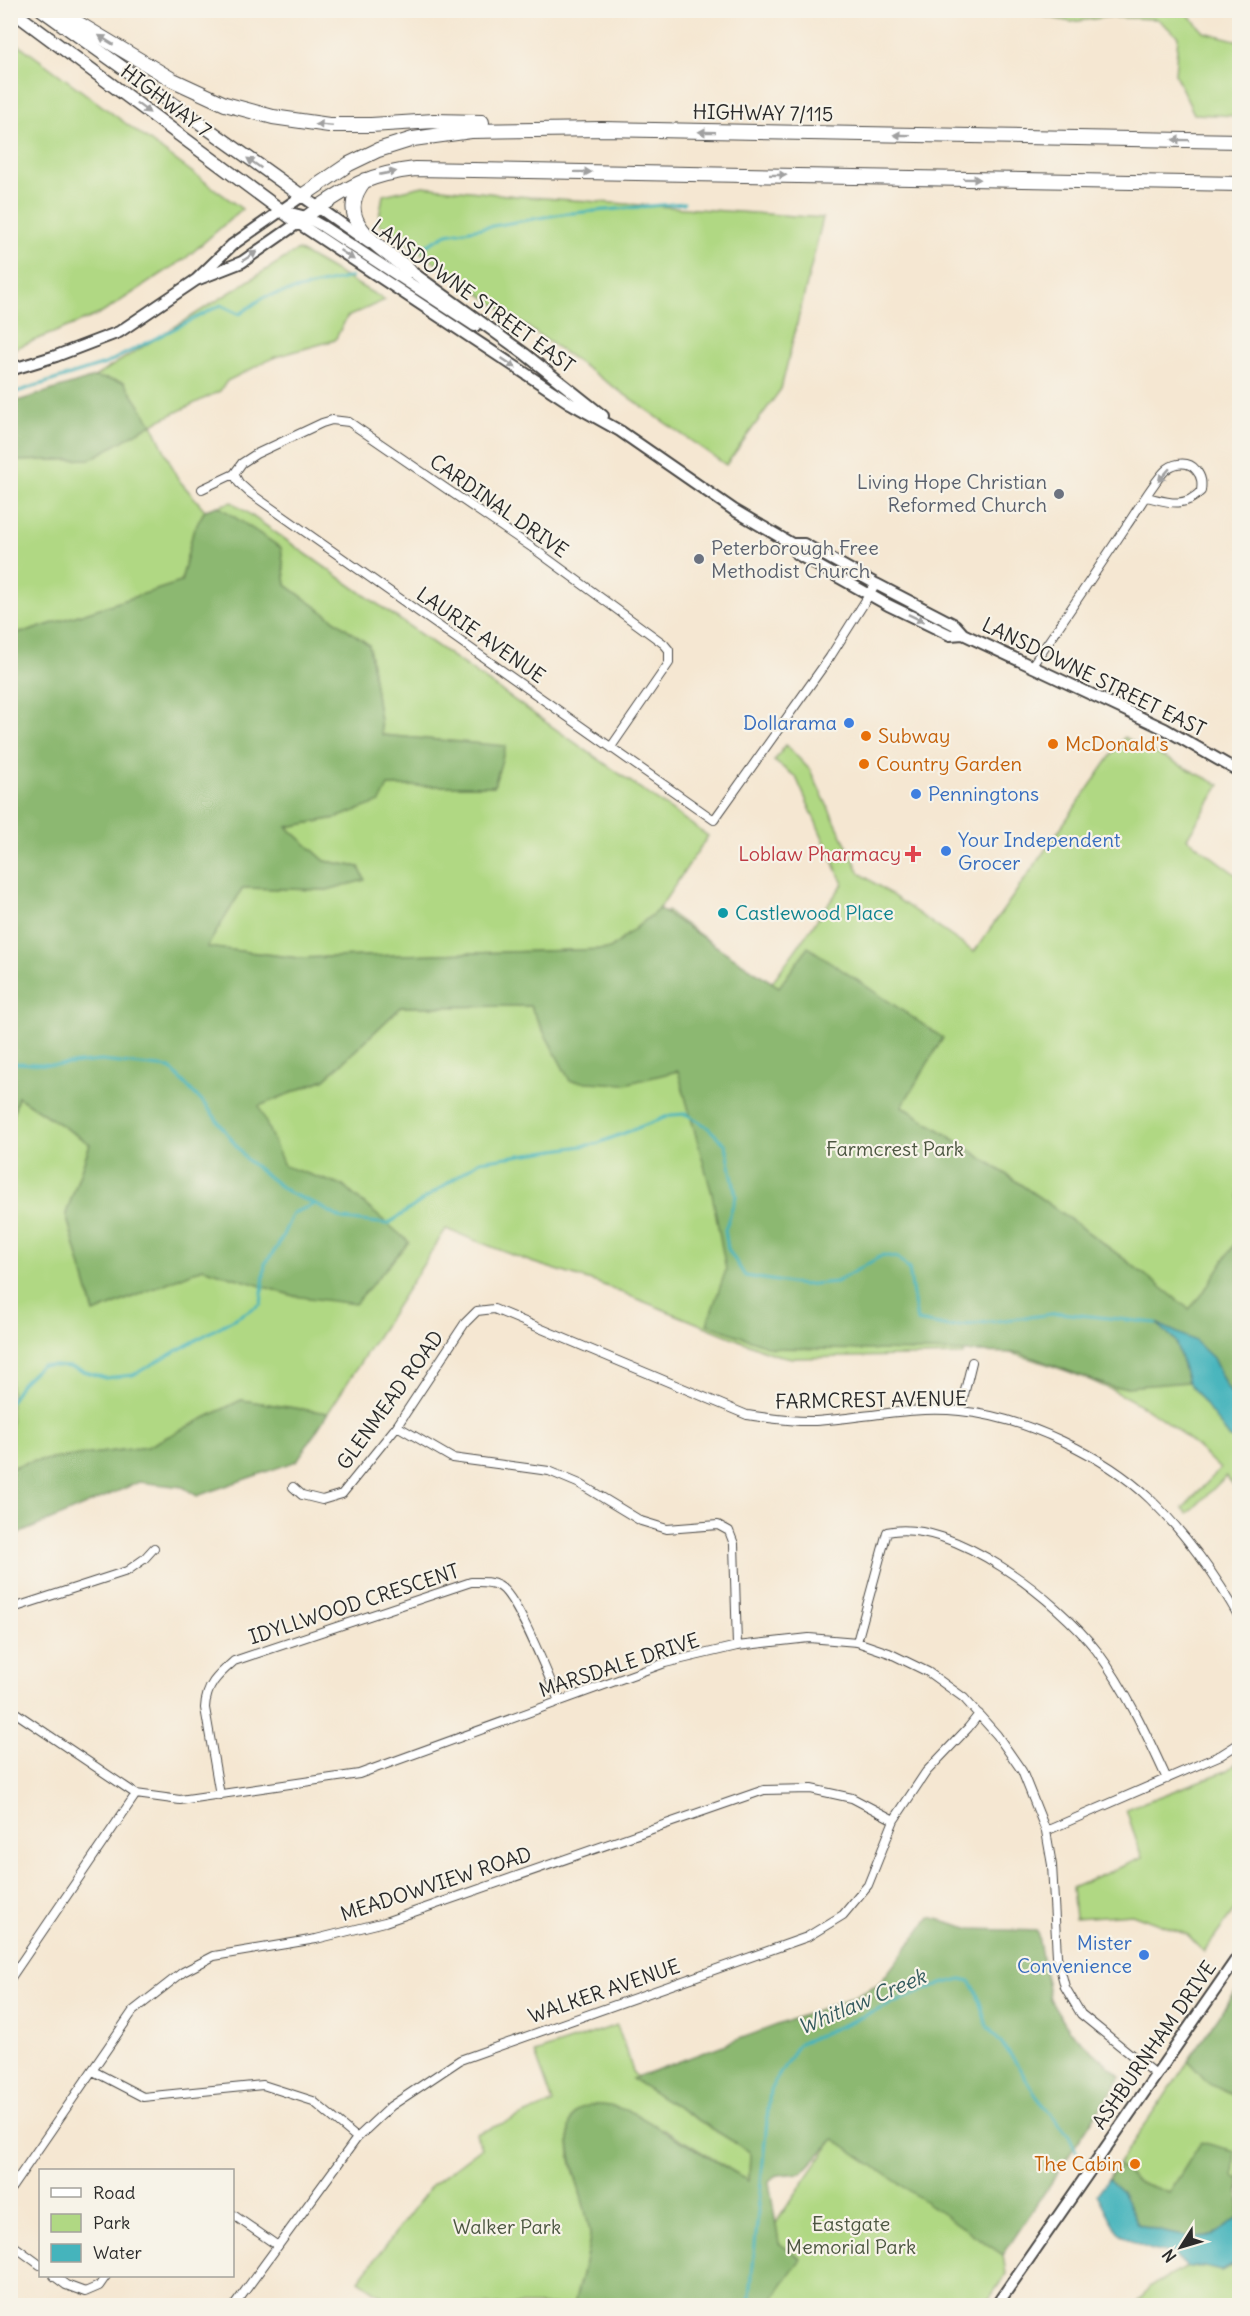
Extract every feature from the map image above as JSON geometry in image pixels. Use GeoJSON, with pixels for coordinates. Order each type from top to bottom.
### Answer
{"type":"FeatureCollection","features":[{"type":"Feature","properties":{"kind":"highway","name":"HIGHWAY 7"},"geometry":{"type":"LineString","coordinates":[[11,10],[281,211],[302,220]]}},
{"type":"Feature","properties":{"kind":"highway","name":"HIGHWAY 7"},"geometry":{"type":"LineString","coordinates":[[42,10],[302,196]]}},
{"type":"Feature","properties":{"kind":"highway"},"geometry":{"type":"LineString","coordinates":[[56,10],[173,80],[225,104],[273,117],[329,125],[434,121],[533,124],[550,128]]}},
{"type":"Feature","properties":{"kind":"highway","name":"HIGHWAY 7/115"},"geometry":{"type":"LineString","coordinates":[[302,196],[349,164],[394,144],[427,136],[471,131],[550,128],[1239,141]]}},
{"type":"Feature","properties":{"kind":"highway"},"geometry":{"type":"LineString","coordinates":[[302,220],[341,192],[366,179],[404,170],[1239,184]]}},
{"type":"Feature","properties":{"kind":"highway"},"geometry":{"type":"LineString","coordinates":[[366,179],[354,197],[352,211],[355,219],[365,234],[409,270]]}},
{"type":"Feature","properties":{"kind":"main road"},"geometry":{"type":"LineString","coordinates":[[10,370],[56,356],[119,332],[196,280],[232,245],[302,196]]}},
{"type":"Feature","properties":{"kind":"main road","name":"LANSDOWNE STREET EAST"},"geometry":{"type":"LineString","coordinates":[[302,196],[525,354],[579,395],[620,431]]}},
{"type":"Feature","properties":{"kind":"main road"},"geometry":{"type":"LineString","coordinates":[[196,280],[242,262],[302,220],[480,330],[525,354]]}},
{"type":"Feature","properties":{"kind":"main road","name":"LANSDOWNE STREET EAST"},"geometry":{"type":"LineString","coordinates":[[302,220],[570,403],[620,431],[734,510],[792,544],[804,544],[955,625],[963,634],[1165,729],[1239,772]]}},
{"type":"Feature","properties":{"kind":"main road","name":"LANSDOWNE STREET EAST"},"geometry":{"type":"LineString","coordinates":[[792,544],[797,554],[870,595],[950,635],[963,634]]}},
{"type":"Feature","properties":{"kind":"main road","name":"ASHBURNHAM DRIVE"},"geometry":{"type":"LineString","coordinates":[[996,2306],[1239,1954]]}},
{"type":"Feature","properties":{"kind":"street","name":"CARDINAL DRIVE"},"geometry":{"type":"LineString","coordinates":[[202,489],[234,474],[242,463],[256,454],[322,423],[332,420],[349,422],[546,558],[664,644],[669,650],[669,663],[611,747]]}},
{"type":"Feature","properties":{"kind":"street"},"geometry":{"type":"LineString","coordinates":[[1031,667],[1165,470],[1174,464],[1183,463],[1193,466],[1201,475],[1201,491],[1192,501],[1182,503],[1147,497]]}},
{"type":"Feature","properties":{"kind":"street","name":"LAURIE AVENUE"},"geometry":{"type":"LineString","coordinates":[[234,474],[239,483],[250,492],[714,819],[830,657],[870,595]]}},
{"type":"Feature","properties":{"kind":"street"},"geometry":{"type":"LineString","coordinates":[[870,595],[876,584]]}},
{"type":"Feature","properties":{"kind":"street","name":"FARMCREST AVENUE"},"geometry":{"type":"LineString","coordinates":[[477,1311],[494,1309],[747,1415],[782,1420],[814,1421],[888,1412],[960,1411],[1021,1424],[1094,1457],[1150,1499],[1185,1537],[1239,1619]]}},
{"type":"Feature","properties":{"kind":"street","name":"GLENMEAD ROAD"},"geometry":{"type":"LineString","coordinates":[[293,1487],[302,1495],[322,1500],[342,1494],[397,1426],[465,1323],[477,1311]]}},
{"type":"Feature","properties":{"kind":"street"},"geometry":{"type":"LineString","coordinates":[[960,1411],[972,1362]]}},
{"type":"Feature","properties":{"kind":"street"},"geometry":{"type":"LineString","coordinates":[[397,1426],[452,1458],[549,1471],[580,1484],[641,1521],[667,1529],[718,1525],[729,1531],[734,1544],[737,1646]]}},
{"type":"Feature","properties":{"kind":"street"},"geometry":{"type":"LineString","coordinates":[[857,1642],[887,1532],[902,1529],[945,1538],[993,1561],[1040,1593],[1096,1651],[1138,1718],[1167,1779]]}},
{"type":"Feature","properties":{"kind":"street"},"geometry":{"type":"LineString","coordinates":[[10,1609],[127,1571],[144,1559],[154,1548]]}},
{"type":"Feature","properties":{"kind":"street","name":"IDYLLWOOD CRESCENT"},"geometry":{"type":"LineString","coordinates":[[220,1795],[205,1708],[206,1694],[215,1678],[234,1661],[471,1582],[486,1582],[500,1586],[513,1600],[559,1701]]}},
{"type":"Feature","properties":{"kind":"street","name":"MARSDALE DRIVE"},"geometry":{"type":"LineString","coordinates":[[10,1709],[135,1794],[180,1800],[359,1774],[665,1663],[737,1646],[809,1638],[857,1642],[889,1653],[928,1672],[964,1698],[997,1735],[1022,1771],[1046,1831],[1052,1865],[1057,1956],[1065,1987],[1081,2014],[1155,2074]]}},
{"type":"Feature","properties":{"kind":"street","name":"WALKER AVENUE"},"geometry":{"type":"LineString","coordinates":[[234,2306],[357,2138],[392,2106],[460,2060],[807,1937],[843,1915],[867,1885],[894,1820],[926,1772],[979,1714]]}},
{"type":"Feature","properties":{"kind":"street"},"geometry":{"type":"LineString","coordinates":[[1046,1831],[1221,1755],[1239,1743]]}},
{"type":"Feature","properties":{"kind":"street","name":"MEADOWVIEW ROAD"},"geometry":{"type":"LineString","coordinates":[[10,2190],[133,2011],[183,1972],[214,1956],[316,1939],[385,1922],[764,1790],[811,1789],[852,1798],[894,1820]]}},
{"type":"Feature","properties":{"kind":"street"},"geometry":{"type":"LineString","coordinates":[[10,1979],[135,1794]]}},
{"type":"Feature","properties":{"kind":"street"},"geometry":{"type":"LineString","coordinates":[[93,2071],[143,2097],[263,2085],[313,2101],[357,2138]]}},
{"type":"Feature","properties":{"kind":"street"},"geometry":{"type":"LineString","coordinates":[[234,2215],[278,2246]]}},
{"type":"Feature","properties":{"kind":"street"},"geometry":{"type":"LineString","coordinates":[[10,2243],[39,2264]]}},
{"type":"Feature","properties":{"kind":"street"},"geometry":{"type":"LineString","coordinates":[[55,2277],[66,2285],[85,2292],[99,2286],[105,2277]]}},
{"type":"Feature","properties":{"kind":"green space"},"geometry":{"type":"Polygon","coordinates":[[[1019,11],[1185,11],[1204,32],[1239,41],[1239,116],[1194,114],[1175,74],[1178,36],[1157,19],[1107,17],[1071,22],[1019,11]]]}},
{"type":"Feature","properties":{"kind":"green space"},"geometry":{"type":"Polygon","coordinates":[[[11,39],[242,209],[186,258],[102,313],[11,350],[11,39]]]}},
{"type":"Feature","properties":{"kind":"green space"},"geometry":{"type":"Polygon","coordinates":[[[423,186],[516,196],[823,218],[781,389],[726,465],[378,223],[383,195],[423,186]]]}},
{"type":"Feature","properties":{"kind":"green space"},"geometry":{"type":"Polygon","coordinates":[[[298,250],[385,300],[347,317],[335,340],[275,357],[227,381],[220,391],[152,424],[178,479],[205,510],[193,532],[181,582],[29,631],[11,634],[11,461],[91,459],[124,382],[94,377],[298,250]]]}},
{"type":"Feature","properties":{"kind":"green space"},"geometry":{"type":"Polygon","coordinates":[[[94,377],[124,382],[152,424],[91,459],[11,461],[11,403],[94,377]]]}},
{"type":"Feature","properties":{"kind":"green space"},"geometry":{"type":"Polygon","coordinates":[[[232,502],[708,836],[659,909],[610,949],[298,958],[206,947],[243,888],[327,890],[359,867],[325,861],[287,827],[336,818],[388,786],[494,786],[505,747],[382,735],[369,645],[286,585],[281,548],[218,506],[232,502]]]}},
{"type":"Feature","properties":{"kind":"green space"},"geometry":{"type":"Polygon","coordinates":[[[218,506],[281,548],[286,585],[369,645],[382,735],[506,746],[494,786],[388,786],[380,802],[336,818],[287,827],[325,861],[359,867],[365,880],[327,890],[243,888],[207,947],[298,958],[610,949],[659,909],[779,987],[808,947],[943,1038],[902,1106],[1049,1204],[1189,1309],[1201,1296],[1239,1237],[1239,1404],[1226,1386],[1213,1358],[1158,1324],[1175,1340],[1188,1382],[1114,1388],[1020,1353],[772,1348],[707,1324],[726,1270],[712,1194],[678,1071],[625,1084],[570,1081],[530,1006],[401,1007],[325,1079],[259,1106],[284,1166],[343,1186],[409,1242],[355,1304],[294,1296],[203,1268],[94,1313],[66,1214],[90,1144],[18,1097],[11,1124],[11,634],[29,631],[181,582],[193,532],[205,510],[218,506]]]}},
{"type":"Feature","properties":{"kind":"green space","name":"Farmcrest Park"},"geometry":{"type":"Polygon","coordinates":[[[1124,737],[1220,785],[1187,838],[1239,877],[1239,1492],[1226,1476],[1188,1514],[1183,1508],[1220,1469],[1177,1430],[1139,1404],[1092,1381],[1042,1362],[966,1342],[963,1355],[792,1358],[773,1354],[598,1283],[531,1262],[446,1229],[328,1413],[241,1400],[147,1447],[28,1462],[11,1468],[10,1124],[18,1097],[90,1144],[66,1214],[94,1313],[203,1268],[294,1296],[343,1186],[284,1166],[258,1106],[325,1079],[401,1007],[530,1006],[561,1063],[667,911],[770,985],[843,884],[796,777],[774,761],[786,745],[810,770],[860,873],[974,952],[1124,737]]]}},
{"type":"Feature","properties":{"kind":"green space"},"geometry":{"type":"Polygon","coordinates":[[[241,1400],[328,1413],[297,1461],[197,1496],[183,1487],[139,1482],[11,1537],[11,1468],[28,1462],[147,1447],[241,1400]]]}},
{"type":"Feature","properties":{"kind":"green space"},"geometry":{"type":"Polygon","coordinates":[[[1239,1761],[1239,1904],[1204,1952],[1188,1935],[1132,1914],[1075,1918],[1072,1888],[1142,1858],[1126,1809],[1226,1771],[1239,1761]]]}},
{"type":"Feature","properties":{"kind":"green space"},"geometry":{"type":"Polygon","coordinates":[[[930,1917],[972,1929],[1037,1931],[1050,1999],[1068,2029],[1121,2077],[1003,2255],[834,2139],[802,2173],[777,2175],[769,2182],[779,2243],[801,2259],[768,2305],[574,2305],[590,2240],[569,2142],[570,2122],[580,2109],[599,2105],[632,2112],[749,2181],[750,2152],[632,2079],[855,1996],[880,1983],[930,1917]]]}},
{"type":"Feature","properties":{"kind":"green space"},"geometry":{"type":"Polygon","coordinates":[[[1239,1987],[1239,2217],[1108,2179],[1239,1987]]]}},
{"type":"Feature","properties":{"kind":"green space"},"geometry":{"type":"Polygon","coordinates":[[[1239,1987],[1239,2098],[1209,2084],[1188,2061],[1239,1987]]]}},
{"type":"Feature","properties":{"kind":"green space","name":"Walker Park"},"geometry":{"type":"Polygon","coordinates":[[[617,2025],[634,2074],[690,2115],[750,2152],[749,2181],[664,2129],[576,2113],[569,2143],[590,2239],[574,2305],[395,2305],[359,2280],[432,2185],[481,2148],[476,2134],[553,2103],[535,2053],[617,2025]]]}},
{"type":"Feature","properties":{"kind":"green space","name":"Eastgate Memorial Park"},"geometry":{"type":"Polygon","coordinates":[[[834,2138],[1003,2255],[1006,2274],[985,2305],[726,2306],[781,2215],[834,2138]]]}},
{"type":"Feature","properties":{"kind":"green space"},"geometry":{"type":"Polygon","coordinates":[[[1201,2142],[1235,2151],[1233,2176],[1239,2180],[1239,2217],[1216,2233],[1198,2237],[1177,2235],[1138,2224],[1123,2193],[1108,2179],[1118,2165],[1137,2181],[1169,2193],[1201,2142]]]}},
{"type":"Feature","properties":{"kind":"green space"},"geometry":{"type":"Polygon","coordinates":[[[1239,2262],[1239,2305],[1136,2306],[1149,2287],[1187,2267],[1205,2267],[1222,2271],[1239,2262]]]}},
{"type":"Feature","properties":{"kind":"water"},"geometry":{"type":"Polygon","coordinates":[[[1156,1323],[1195,1341],[1213,1358],[1226,1386],[1239,1404],[1239,1440],[1230,1438],[1188,1382],[1175,1340],[1156,1323]]]}},
{"type":"Feature","properties":{"kind":"water"},"geometry":{"type":"Polygon","coordinates":[[[1108,2179],[1123,2193],[1138,2224],[1156,2230],[1177,2235],[1208,2236],[1239,2217],[1239,2262],[1222,2271],[1205,2267],[1187,2267],[1173,2254],[1149,2249],[1126,2238],[1115,2227],[1097,2194],[1108,2179]]]}},
{"type":"Feature","properties":{"kind":"waterway"},"geometry":{"type":"LineString","coordinates":[[415,252],[447,234],[562,214],[684,203]]}},
{"type":"Feature","properties":{"kind":"waterway"},"geometry":{"type":"LineString","coordinates":[[10,394],[105,364],[221,305],[240,314],[264,297],[351,277]]}},
{"type":"Feature","properties":{"kind":"waterway"},"geometry":{"type":"LineString","coordinates":[[10,1060],[16,1063],[58,1065],[101,1061],[170,1068],[208,1108],[247,1160],[289,1193],[316,1204],[342,1219],[388,1224],[480,1161],[596,1144],[671,1115],[686,1114],[706,1126],[726,1145],[736,1196],[725,1230],[728,1249],[745,1276],[802,1285],[836,1282],[883,1255],[898,1258],[909,1269],[917,1321],[950,1327],[1060,1313],[1156,1323]]}},
{"type":"Feature","properties":{"kind":"waterway"},"geometry":{"type":"LineString","coordinates":[[10,1402],[21,1384],[41,1365],[70,1367],[105,1378],[133,1375],[261,1304],[265,1264],[278,1246],[293,1213],[315,1204]]}},
{"type":"Feature","properties":{"kind":"waterway","name":"Whitlaw Creek"},"geometry":{"type":"LineString","coordinates":[[749,2306],[770,2090],[798,2044],[934,1986],[961,1979],[970,1981],[976,1990],[987,2026],[1013,2058],[1037,2097],[1069,2136],[1076,2151]]}},
{"type":"Feature","properties":{"kind":"place","name":"Living Hope Christian Reformed Church"},"geometry":{"type":"Point","coordinates":[1059,494]}},
{"type":"Feature","properties":{"kind":"place","name":"Peterborough Free Methodist Church"},"geometry":{"type":"Point","coordinates":[699,559]}},
{"type":"Feature","properties":{"kind":"place","name":"Dollarama"},"geometry":{"type":"Point","coordinates":[849,723]}},
{"type":"Feature","properties":{"kind":"place","name":"Subway"},"geometry":{"type":"Point","coordinates":[866,736]}},
{"type":"Feature","properties":{"kind":"place","name":"McDonald's"},"geometry":{"type":"Point","coordinates":[1053,744]}},
{"type":"Feature","properties":{"kind":"place","name":"Country Garden"},"geometry":{"type":"Point","coordinates":[864,764]}},
{"type":"Feature","properties":{"kind":"place","name":"Penningtons"},"geometry":{"type":"Point","coordinates":[916,794]}},
{"type":"Feature","properties":{"kind":"place","name":"Your Independent Grocer"},"geometry":{"type":"Point","coordinates":[946,851]}},
{"type":"Feature","properties":{"kind":"place","name":"Loblaw Pharmacy"},"geometry":{"type":"Point","coordinates":[913,854]}},
{"type":"Feature","properties":{"kind":"place","name":"Castlewood Place"},"geometry":{"type":"Point","coordinates":[723,913]}},
{"type":"Feature","properties":{"kind":"place","name":"Mister Convenience"},"geometry":{"type":"Point","coordinates":[1144,1955]}},
{"type":"Feature","properties":{"kind":"place","name":"The Cabin"},"geometry":{"type":"Point","coordinates":[1135,2164]}}]}
